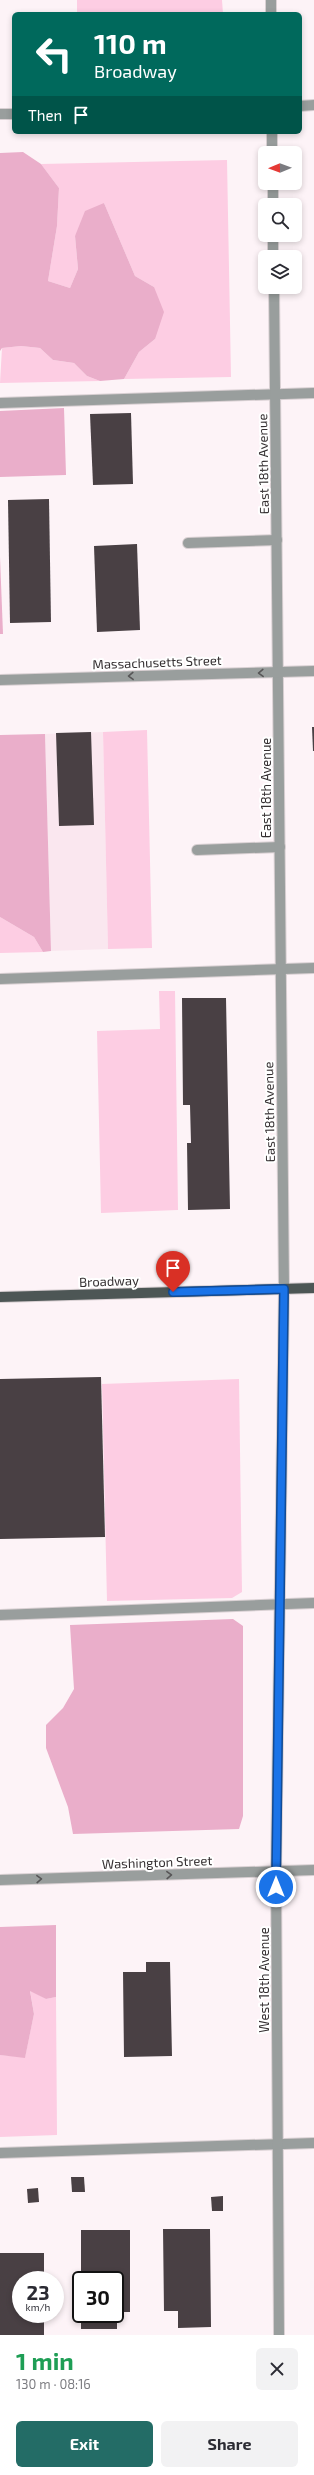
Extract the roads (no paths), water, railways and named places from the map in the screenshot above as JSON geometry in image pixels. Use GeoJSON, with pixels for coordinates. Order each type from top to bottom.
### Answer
{"type":"FeatureCollection","features":[{"type":"Feature","properties":{"kind":"main road","name":"Broadway"},"geometry":{"type":"LineString","coordinates":[[0,1297],[314,1288]]}},
{"type":"Feature","properties":{"kind":"street"},"geometry":{"type":"LineString","coordinates":[[271,0],[271,12]]}},
{"type":"Feature","properties":{"kind":"street"},"geometry":{"type":"LineString","coordinates":[[302,106],[314,105]]}},
{"type":"Feature","properties":{"kind":"street"},"geometry":{"type":"LineString","coordinates":[[0,114],[12,114]]}},
{"type":"Feature","properties":{"kind":"street"},"geometry":{"type":"LineString","coordinates":[[272,134],[272,146]]}},
{"type":"Feature","properties":{"kind":"street","name":"East 18th Avenue"},"geometry":{"type":"LineString","coordinates":[[274,294],[284,1289]]}},
{"type":"Feature","properties":{"kind":"street"},"geometry":{"type":"LineString","coordinates":[[0,403],[314,393]]}},
{"type":"Feature","properties":{"kind":"street"},"geometry":{"type":"LineString","coordinates":[[188,543],[277,540]]}},
{"type":"Feature","properties":{"kind":"street","name":"Massachusetts Street"},"geometry":{"type":"LineString","coordinates":[[0,680],[314,671]]}},
{"type":"Feature","properties":{"kind":"street"},"geometry":{"type":"LineString","coordinates":[[197,850],[280,847]]}},
{"type":"Feature","properties":{"kind":"street"},"geometry":{"type":"LineString","coordinates":[[0,979],[314,968]]}},
{"type":"Feature","properties":{"kind":"street","name":"West 18th Avenue"},"geometry":{"type":"LineString","coordinates":[[279,2335],[276,1872],[284,1289]]}},
{"type":"Feature","properties":{"kind":"street"},"geometry":{"type":"LineString","coordinates":[[0,1615],[314,1603]]}},
{"type":"Feature","properties":{"kind":"street","name":"Washington Street"},"geometry":{"type":"LineString","coordinates":[[0,1880],[314,1870]]}},
{"type":"Feature","properties":{"kind":"street"},"geometry":{"type":"LineString","coordinates":[[0,2153],[314,2143]]}}]}
